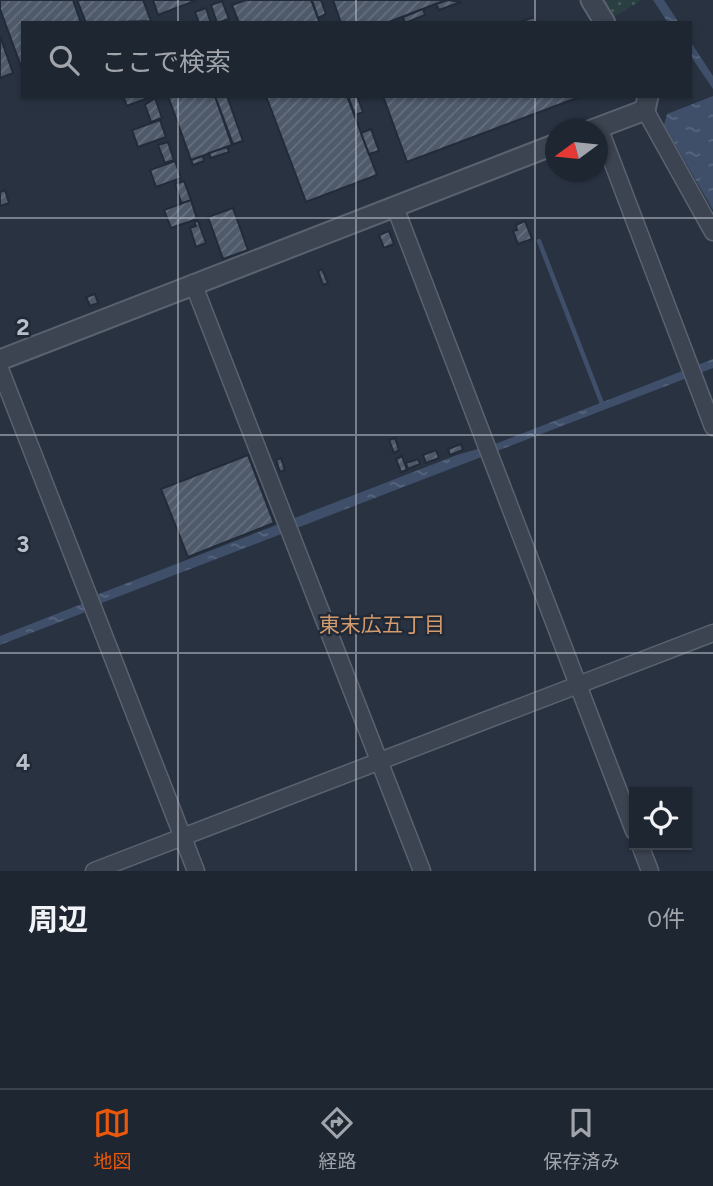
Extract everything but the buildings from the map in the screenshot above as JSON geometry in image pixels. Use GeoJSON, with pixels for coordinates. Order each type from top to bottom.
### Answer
{"type":"FeatureCollection","features":[{"type":"Feature","properties":{"kind":"street"},"geometry":{"type":"LineString","coordinates":[[592,0],[604,21]]}},
{"type":"Feature","properties":{"kind":"street"},"geometry":{"type":"LineString","coordinates":[[608,122],[647,103],[713,232]]}},
{"type":"Feature","properties":{"kind":"street"},"geometry":{"type":"LineString","coordinates":[[0,360],[545,148]]}},
{"type":"Feature","properties":{"kind":"street"},"geometry":{"type":"LineString","coordinates":[[608,158],[713,427]]}},
{"type":"Feature","properties":{"kind":"street"},"geometry":{"type":"LineString","coordinates":[[395,207],[629,818]]}},
{"type":"Feature","properties":{"kind":"street"},"geometry":{"type":"LineString","coordinates":[[193,283],[422,871]]}},
{"type":"Feature","properties":{"kind":"street"},"geometry":{"type":"LineString","coordinates":[[0,369],[196,871]]}},
{"type":"Feature","properties":{"kind":"street"},"geometry":{"type":"LineString","coordinates":[[94,871],[713,633]]}},
{"type":"Feature","properties":{"kind":"street"},"geometry":{"type":"LineString","coordinates":[[642,850],[650,871]]}},
{"type":"Feature","properties":{"kind":"green space"},"geometry":{"type":"Polygon","coordinates":[[[601,0],[642,0],[612,18],[601,0]]]}},
{"type":"Feature","properties":{"kind":"water"},"geometry":{"type":"Polygon","coordinates":[[[653,0],[664,0],[678,21],[667,21],[653,0]]]}},
{"type":"Feature","properties":{"kind":"water"},"geometry":{"type":"Polygon","coordinates":[[[692,44],[713,76],[713,89],[692,58],[692,44]]]}},
{"type":"Feature","properties":{"kind":"water"},"geometry":{"type":"Polygon","coordinates":[[[713,96],[713,210],[664,125],[667,114],[713,96]]]}},
{"type":"Feature","properties":{"kind":"water"},"geometry":{"type":"Polygon","coordinates":[[[713,359],[713,368],[99,604],[83,613],[0,645],[0,636],[97,598],[99,594],[713,359]]]}},
{"type":"Feature","properties":{"kind":"waterway"},"geometry":{"type":"LineString","coordinates":[[539,241],[603,406]]}},
{"type":"Feature","properties":{"kind":"district","name":"東末広五丁目"},"geometry":{"type":"Point","coordinates":[382,625]}}]}
